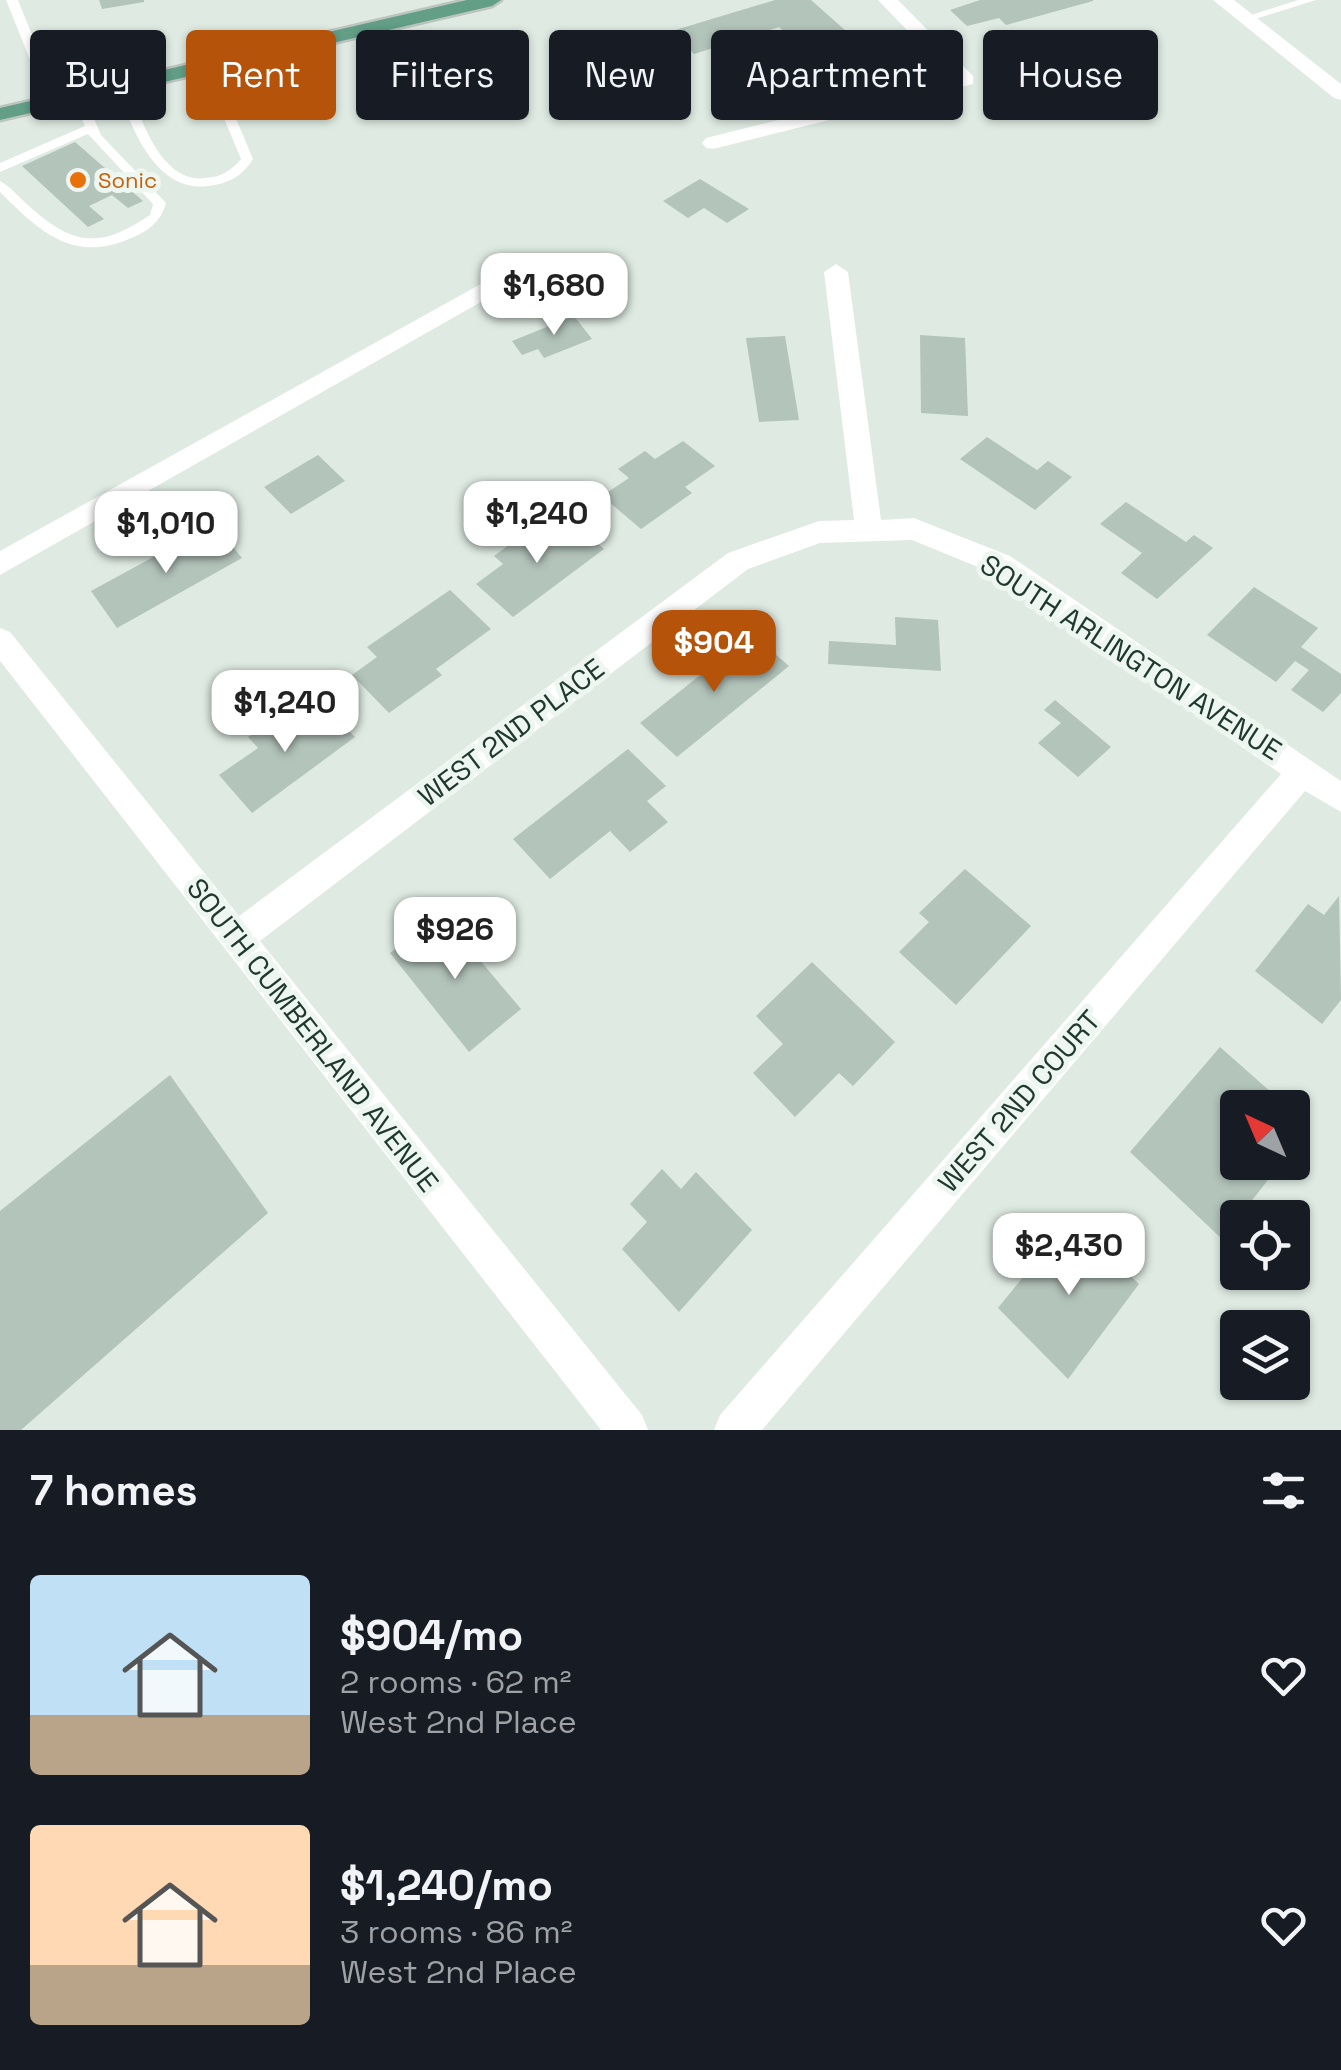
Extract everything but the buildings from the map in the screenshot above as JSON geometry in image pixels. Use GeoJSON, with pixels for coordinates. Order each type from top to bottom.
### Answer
{"type":"FeatureCollection","features":[{"type":"Feature","properties":{"kind":"main road"},"geometry":{"type":"LineString","coordinates":[[336,36],[492,0]]}},
{"type":"Feature","properties":{"kind":"main road"},"geometry":{"type":"LineString","coordinates":[[0,114],[30,107]]}},
{"type":"Feature","properties":{"kind":"street"},"geometry":{"type":"LineString","coordinates":[[713,143],[966,80],[886,0]]}},
{"type":"Feature","properties":{"kind":"street"},"geometry":{"type":"LineString","coordinates":[[1222,0],[1341,94]]}},
{"type":"Feature","properties":{"kind":"street"},"geometry":{"type":"LineString","coordinates":[[0,564],[530,264]]}},
{"type":"Feature","properties":{"kind":"street"},"geometry":{"type":"LineString","coordinates":[[836,272],[869,531]]}},
{"type":"Feature","properties":{"kind":"street","name":"WEST 2ND PLACE"},"geometry":{"type":"LineString","coordinates":[[236,939],[738,561],[819,532],[914,529]]}},
{"type":"Feature","properties":{"kind":"street","name":"SOUTH ARLINGTON AVENUE"},"geometry":{"type":"LineString","coordinates":[[914,529],[1000,564],[1341,798]]}},
{"type":"Feature","properties":{"kind":"street","name":"SOUTH CUMBERLAND AVENUE"},"geometry":{"type":"LineString","coordinates":[[0,640],[627,1430]]}},
{"type":"Feature","properties":{"kind":"street","name":"WEST 2ND COURT"},"geometry":{"type":"LineString","coordinates":[[735,1430],[1303,771]]}},
{"type":"Feature","properties":{"kind":"lane"},"geometry":{"type":"LineString","coordinates":[[12,0],[30,45]]}},
{"type":"Feature","properties":{"kind":"lane"},"geometry":{"type":"LineString","coordinates":[[1245,19],[1310,0]]}},
{"type":"Feature","properties":{"kind":"lane"},"geometry":{"type":"LineString","coordinates":[[0,184],[68,243],[93,246],[131,234],[156,217],[160,204],[88,120]]}},
{"type":"Feature","properties":{"kind":"lane"},"geometry":{"type":"LineString","coordinates":[[138,120],[153,154],[188,181],[211,182],[236,172],[248,159],[231,120]]}},
{"type":"Feature","properties":{"kind":"lane"},"geometry":{"type":"LineString","coordinates":[[0,168],[91,128]]}},
{"type":"Feature","properties":{"kind":"place","name":"Sonic"},"geometry":{"type":"Point","coordinates":[78,180]}}]}
